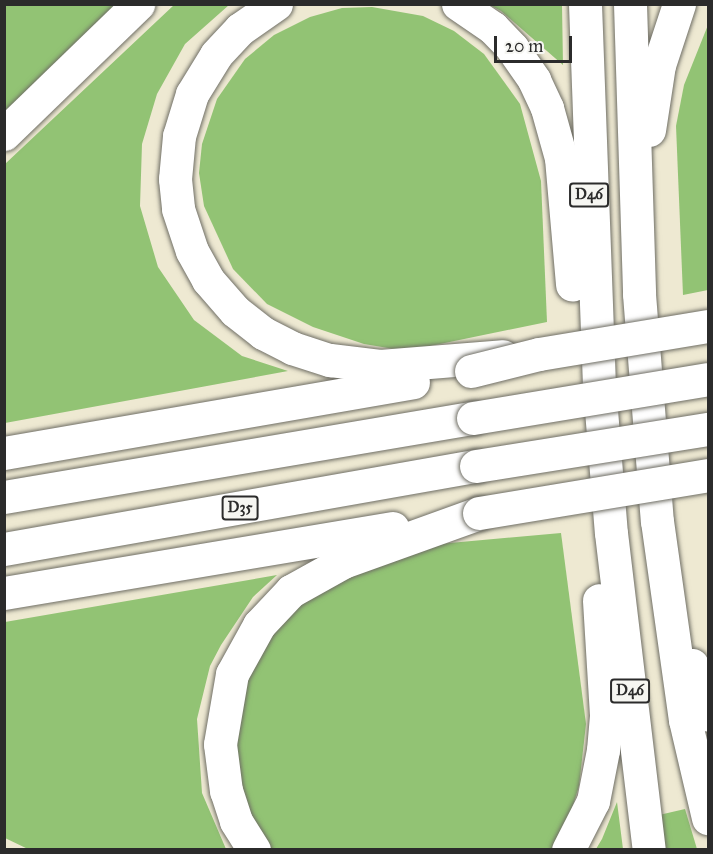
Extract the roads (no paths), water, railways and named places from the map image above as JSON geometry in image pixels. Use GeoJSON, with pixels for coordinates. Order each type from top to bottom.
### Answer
{"type":"FeatureCollection","features":[{"type":"Feature","properties":{"kind":"highway"},"geometry":{"type":"LineString","coordinates":[[4,134],[138,4]]}},
{"type":"Feature","properties":{"kind":"highway"},"geometry":{"type":"LineString","coordinates":[[276,4],[240,29],[216,55],[198,82],[182,122],[176,148],[176,194],[186,237],[200,268],[243,319],[273,339],[303,352],[368,366],[470,364]]}},
{"type":"Feature","properties":{"kind":"highway"},"geometry":{"type":"LineString","coordinates":[[458,4],[493,28],[512,48],[534,80],[547,108],[561,158],[575,315],[599,385]]}},
{"type":"Feature","properties":{"kind":"highway","name":"D46"},"geometry":{"type":"LineString","coordinates":[[585,4],[599,385],[611,533],[649,849]]}},
{"type":"Feature","properties":{"kind":"highway","name":"D46"},"geometry":{"type":"LineString","coordinates":[[630,4],[639,294],[664,581],[684,720],[708,818]]}},
{"type":"Feature","properties":{"kind":"highway"},"geometry":{"type":"LineString","coordinates":[[639,294],[651,102],[666,39],[680,4]]}},
{"type":"Feature","properties":{"kind":"highway"},"geometry":{"type":"LineString","coordinates":[[4,453],[470,364],[708,326]]}},
{"type":"Feature","properties":{"kind":"highway"},"geometry":{"type":"LineString","coordinates":[[4,497],[708,379]]}},
{"type":"Feature","properties":{"kind":"highway","name":"D35"},"geometry":{"type":"LineString","coordinates":[[4,549],[476,466],[708,429]]}},
{"type":"Feature","properties":{"kind":"highway"},"geometry":{"type":"LineString","coordinates":[[4,593],[708,475]]}},
{"type":"Feature","properties":{"kind":"highway"},"geometry":{"type":"LineString","coordinates":[[254,849],[236,821],[226,791],[220,744],[232,674],[259,625],[291,591],[343,562],[479,513]]}},
{"type":"Feature","properties":{"kind":"highway"},"geometry":{"type":"LineString","coordinates":[[568,849],[588,816],[600,769],[606,715],[598,608],[611,533]]}},
{"type":"Feature","properties":{"kind":"highway"},"geometry":{"type":"LineString","coordinates":[[664,581],[708,715]]}}]}
